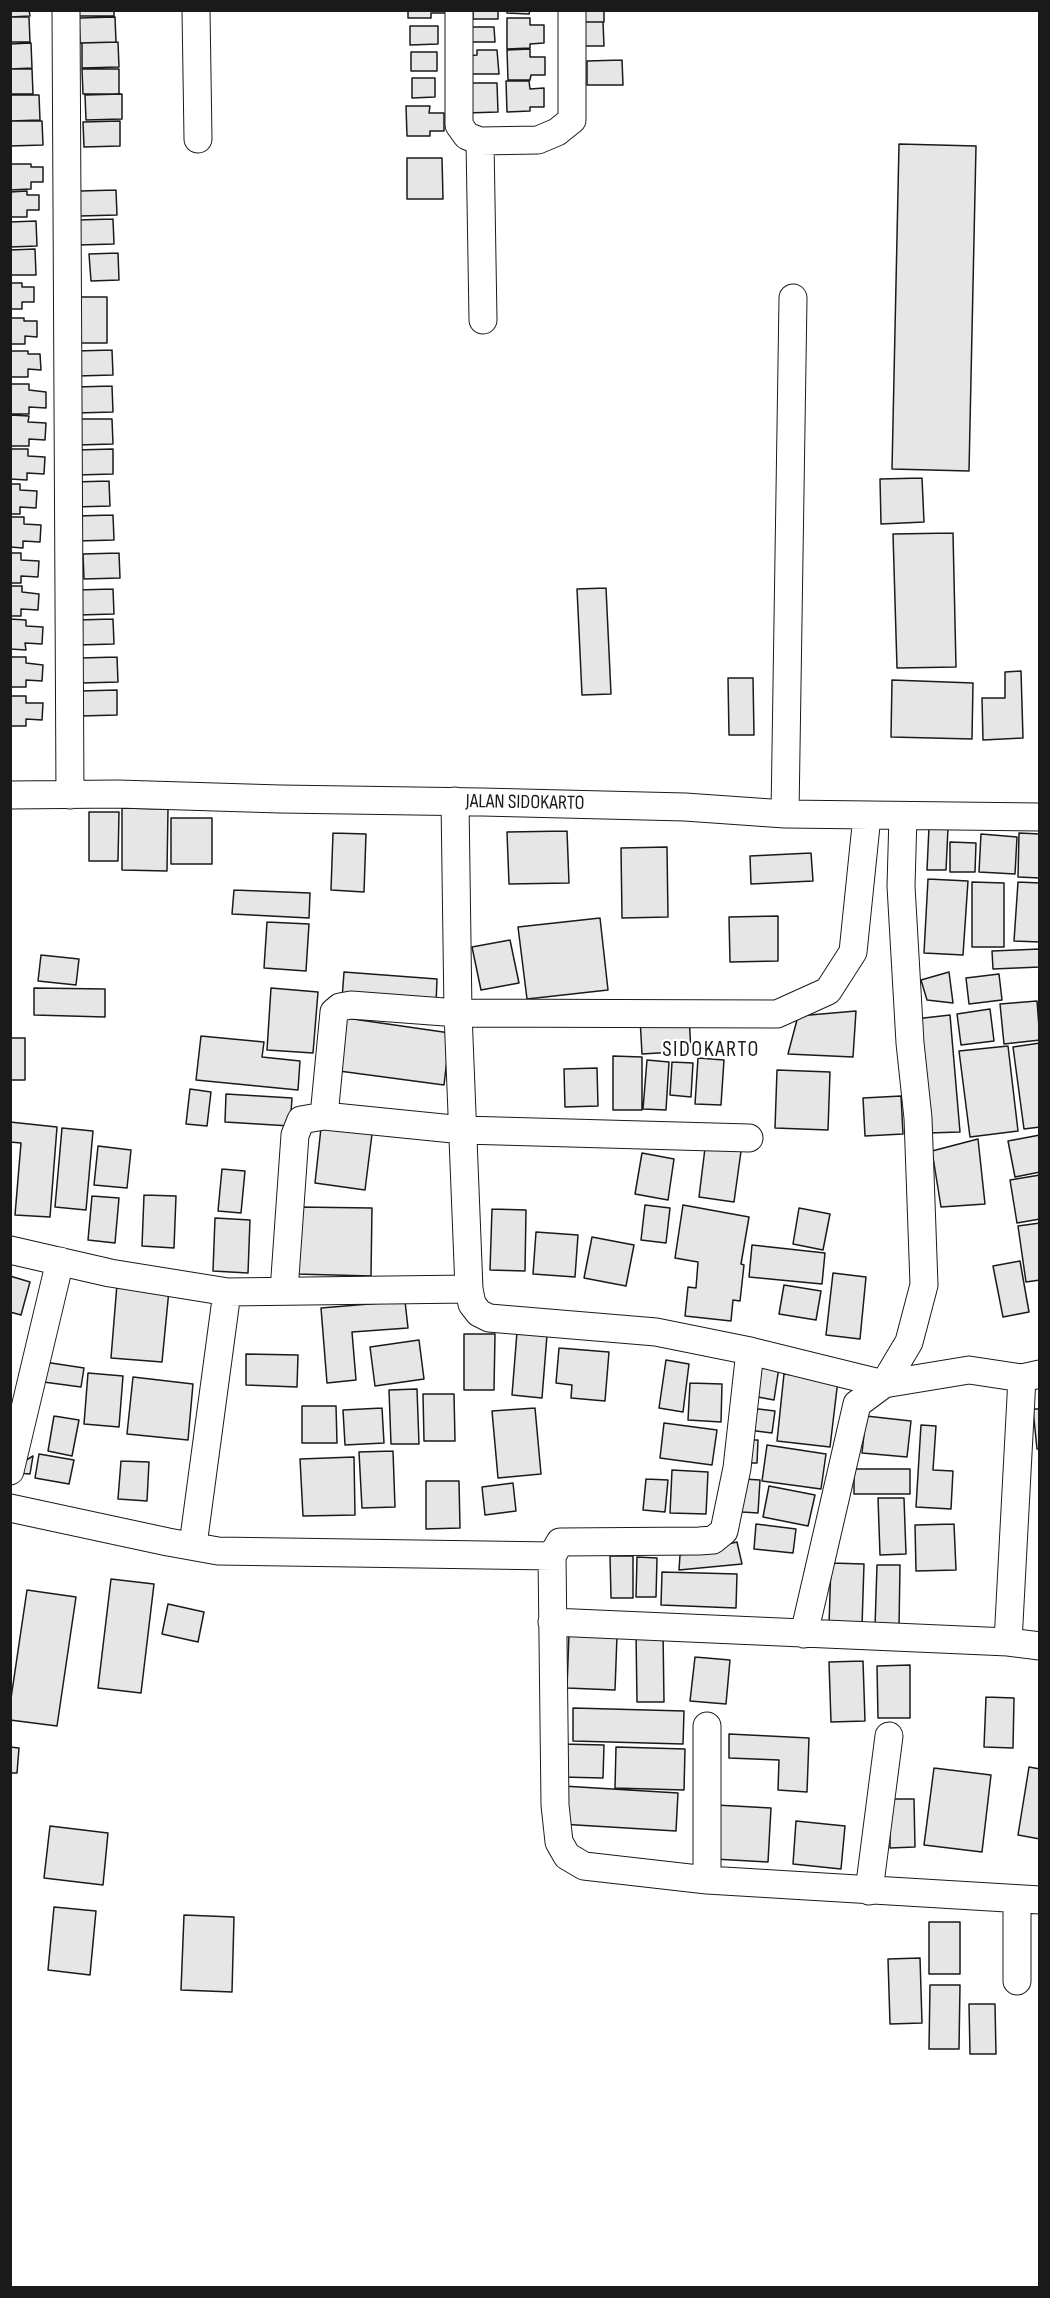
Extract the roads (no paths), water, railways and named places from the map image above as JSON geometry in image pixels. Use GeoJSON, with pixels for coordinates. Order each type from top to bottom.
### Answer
{"type":"FeatureCollection","features":[{"type":"Feature","properties":{"kind":"street"},"geometry":{"type":"LineString","coordinates":[[66,10],[70,795]]}},
{"type":"Feature","properties":{"kind":"street"},"geometry":{"type":"LineString","coordinates":[[196,10],[198,139]]}},
{"type":"Feature","properties":{"kind":"street"},"geometry":{"type":"LineString","coordinates":[[459,10],[459,126],[467,136],[480,141],[538,140],[557,132],[572,120],[572,10]]}},
{"type":"Feature","properties":{"kind":"street"},"geometry":{"type":"LineString","coordinates":[[480,141],[483,320]]}},
{"type":"Feature","properties":{"kind":"street"},"geometry":{"type":"LineString","coordinates":[[785,814],[793,298]]}},
{"type":"Feature","properties":{"kind":"street","name":"JALAN SIDOKARTO"},"geometry":{"type":"LineString","coordinates":[[10,795],[455,801],[685,807],[785,814],[1040,818]]}},
{"type":"Feature","properties":{"kind":"street"},"geometry":{"type":"LineString","coordinates":[[455,801],[458,1013],[469,1289],[472,1304],[479,1313],[489,1318],[656,1332],[750,1351],[884,1384],[969,1370],[1031,1376],[1008,1642]]}},
{"type":"Feature","properties":{"kind":"street"},"geometry":{"type":"LineString","coordinates":[[324,1116],[334,1012],[340,1007],[351,1005],[458,1013],[777,1014],[828,991],[853,952],[867,816]]}},
{"type":"Feature","properties":{"kind":"street"},"geometry":{"type":"LineString","coordinates":[[804,1634],[857,1404],[884,1384],[909,1342],[924,1285],[925,1251],[918,1118],[910,1043],[902,886],[903,816]]}},
{"type":"Feature","properties":{"kind":"street"},"geometry":{"type":"LineString","coordinates":[[284,1291],[295,1135],[300,1120],[324,1116],[463,1130],[749,1138]]}},
{"type":"Feature","properties":{"kind":"street"},"geometry":{"type":"LineString","coordinates":[[10,1250],[110,1273],[228,1292],[469,1289]]}},
{"type":"Feature","properties":{"kind":"street"},"geometry":{"type":"LineString","coordinates":[[10,1471],[60,1261]]}},
{"type":"Feature","properties":{"kind":"street"},"geometry":{"type":"LineString","coordinates":[[193,1545],[228,1292]]}},
{"type":"Feature","properties":{"kind":"street"},"geometry":{"type":"LineString","coordinates":[[750,1351],[737,1468],[724,1531],[713,1540],[699,1541],[560,1542],[552,1556],[555,1805],[559,1842],[567,1856],[584,1866],[707,1880],[1028,1899],[1017,1981]]}},
{"type":"Feature","properties":{"kind":"street"},"geometry":{"type":"LineString","coordinates":[[10,1508],[218,1551],[552,1556]]}},
{"type":"Feature","properties":{"kind":"street"},"geometry":{"type":"LineString","coordinates":[[552,1622],[1008,1642],[1040,1646]]}},
{"type":"Feature","properties":{"kind":"street"},"geometry":{"type":"LineString","coordinates":[[707,1726],[707,1880]]}},
{"type":"Feature","properties":{"kind":"street"},"geometry":{"type":"LineString","coordinates":[[869,1891],[889,1736]]}},
{"type":"Feature","properties":{"kind":"district","name":"SIDOKARTO"},"geometry":{"type":"Point","coordinates":[711,1050]}}]}
